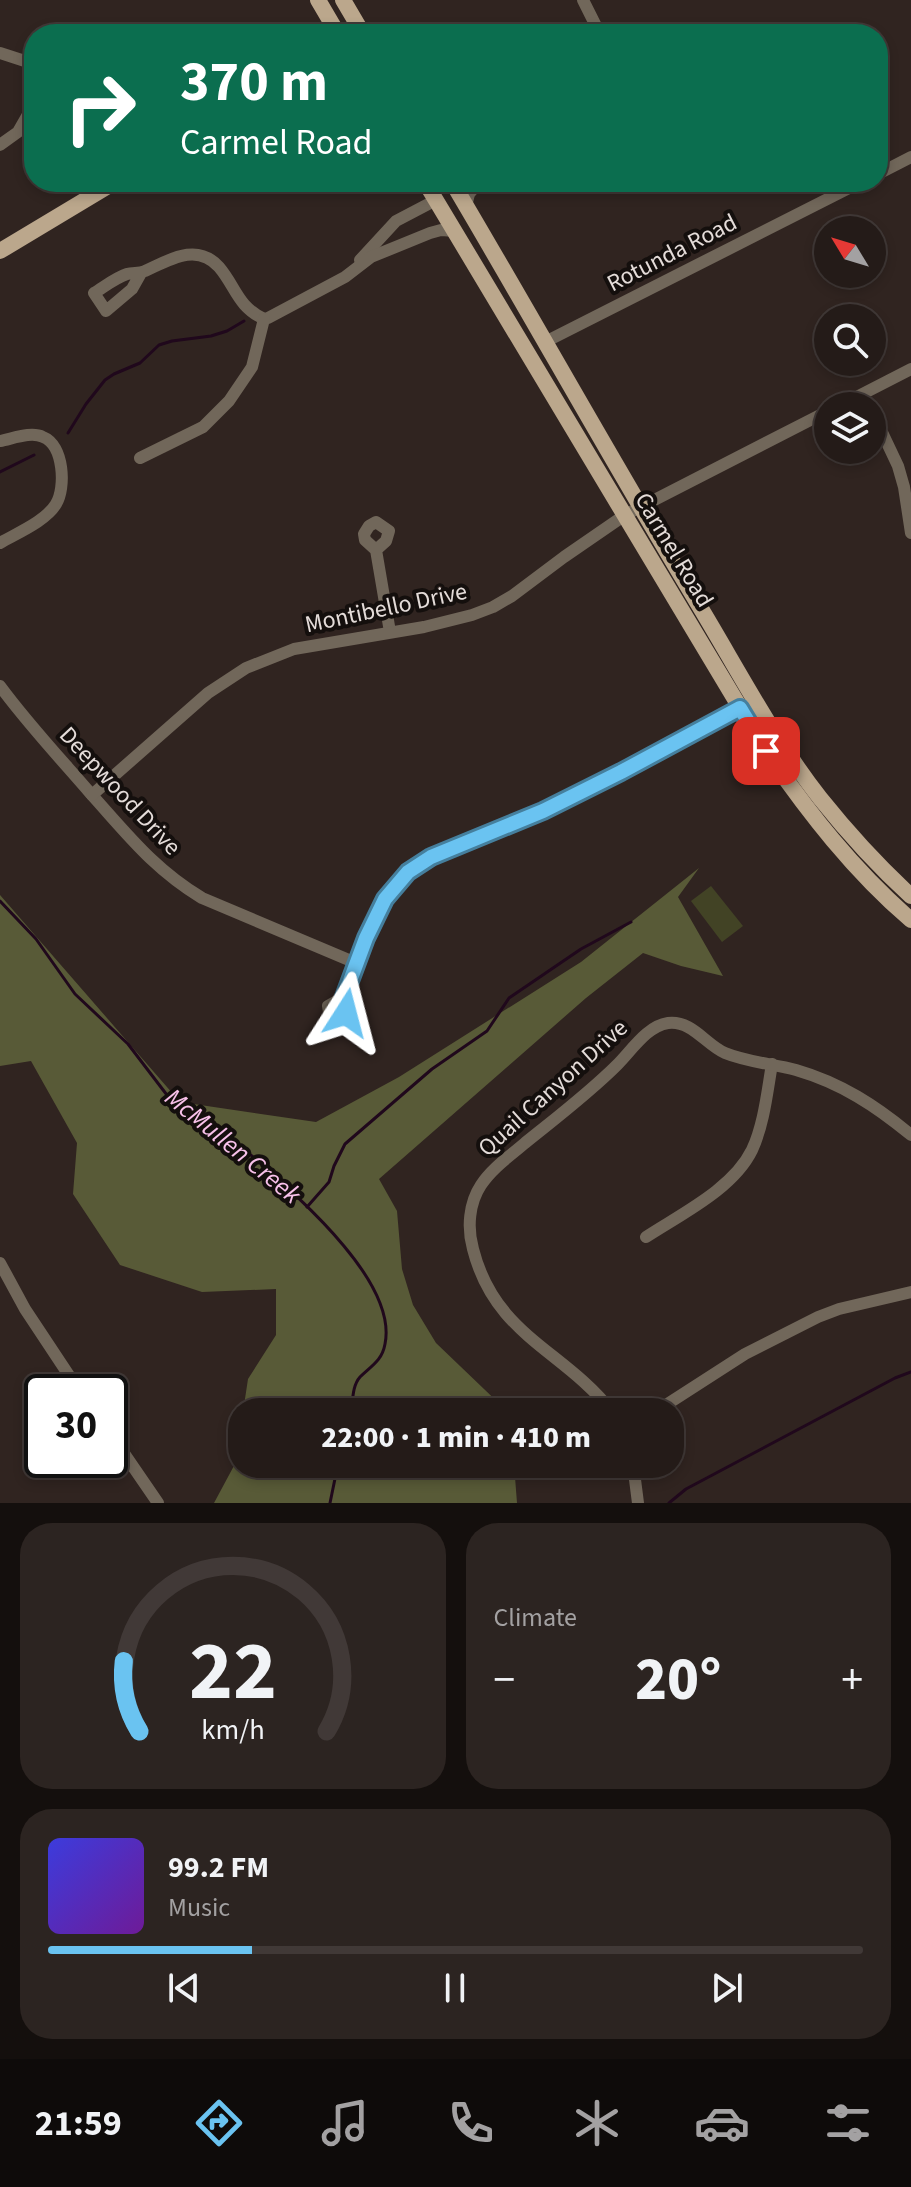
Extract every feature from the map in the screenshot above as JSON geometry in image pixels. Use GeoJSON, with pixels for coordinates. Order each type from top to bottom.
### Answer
{"type":"FeatureCollection","features":[{"type":"Feature","properties":{"kind":"main road"},"geometry":{"type":"LineString","coordinates":[[318,0],[339,24]]}},
{"type":"Feature","properties":{"kind":"main road"},"geometry":{"type":"LineString","coordinates":[[343,0],[345,24]]}},
{"type":"Feature","properties":{"kind":"main road"},"geometry":{"type":"LineString","coordinates":[[0,251],[98,192]]}},
{"type":"Feature","properties":{"kind":"main road","name":"Carmel Road"},"geometry":{"type":"LineString","coordinates":[[431,192],[793,760],[819,797],[875,861],[911,896]]}},
{"type":"Feature","properties":{"kind":"main road","name":"Carmel Road"},"geometry":{"type":"LineString","coordinates":[[458,192],[545,342],[632,511],[766,751],[819,824],[911,920]]}},
{"type":"Feature","properties":{"kind":"main road"},"geometry":{"type":"LineString","coordinates":[[436,200],[445,199],[466,206]]}},
{"type":"Feature","properties":{"kind":"street"},"geometry":{"type":"LineString","coordinates":[[583,0],[595,24]]}},
{"type":"Feature","properties":{"kind":"street"},"geometry":{"type":"LineString","coordinates":[[0,53],[24,61]]}},
{"type":"Feature","properties":{"kind":"street"},"geometry":{"type":"LineString","coordinates":[[0,145],[18,132],[24,122]]}},
{"type":"Feature","properties":{"kind":"street"},"geometry":{"type":"LineString","coordinates":[[888,169],[911,157]]}},
{"type":"Feature","properties":{"kind":"street"},"geometry":{"type":"LineString","coordinates":[[466,206],[471,192]]}},
{"type":"Feature","properties":{"kind":"street","name":"Rotunda Road"},"geometry":{"type":"LineString","coordinates":[[545,342],[841,192]]}},
{"type":"Feature","properties":{"kind":"street"},"geometry":{"type":"LineString","coordinates":[[345,277],[396,221],[436,200]]}},
{"type":"Feature","properties":{"kind":"street"},"geometry":{"type":"LineString","coordinates":[[264,319],[345,277],[371,257],[430,233],[455,231]]}},
{"type":"Feature","properties":{"kind":"street"},"geometry":{"type":"LineString","coordinates":[[141,273],[175,257],[204,256],[218,266],[242,303],[264,319]]}},
{"type":"Feature","properties":{"kind":"street"},"geometry":{"type":"LineString","coordinates":[[140,458],[203,427],[229,401],[252,367],[264,319]]}},
{"type":"Feature","properties":{"kind":"street"},"geometry":{"type":"LineString","coordinates":[[867,392],[911,369]]}},
{"type":"Feature","properties":{"kind":"street","name":"Montibello Drive"},"geometry":{"type":"LineString","coordinates":[[92,795],[208,693],[246,668],[294,649],[461,618],[493,607],[632,511],[814,418]]}},
{"type":"Feature","properties":{"kind":"street"},"geometry":{"type":"LineString","coordinates":[[0,441],[31,435],[43,437],[53,445],[63,474],[61,491],[49,512],[41,520],[0,543]]}},
{"type":"Feature","properties":{"kind":"street"},"geometry":{"type":"LineString","coordinates":[[886,441],[904,487],[911,533]]}},
{"type":"Feature","properties":{"kind":"street"},"geometry":{"type":"LineString","coordinates":[[376,550],[390,632]]}},
{"type":"Feature","properties":{"kind":"street","name":"Deepwood Drive"},"geometry":{"type":"LineString","coordinates":[[0,686],[145,854],[180,884],[202,898],[356,963]]}},
{"type":"Feature","properties":{"kind":"street"},"geometry":{"type":"LineString","coordinates":[[344,997],[385,899],[395,884],[416,866],[543,811],[740,708]]}},
{"type":"Feature","properties":{"kind":"street","name":"Quail Canyon Drive"},"geometry":{"type":"LineString","coordinates":[[599,1398],[584,1381],[521,1332],[505,1314],[477,1263],[470,1215],[477,1191],[495,1168],[588,1092],[649,1032],[662,1024],[681,1024],[729,1055],[820,1078],[868,1102],[911,1135]]}},
{"type":"Feature","properties":{"kind":"street"},"geometry":{"type":"LineString","coordinates":[[646,1237],[725,1185],[745,1162],[760,1127],[772,1064]]}},
{"type":"Feature","properties":{"kind":"street"},"geometry":{"type":"LineString","coordinates":[[0,1263],[68,1374]]}},
{"type":"Feature","properties":{"kind":"street"},"geometry":{"type":"LineString","coordinates":[[677,1398],[745,1354],[818,1317],[911,1292]]}},
{"type":"Feature","properties":{"kind":"street"},"geometry":{"type":"LineString","coordinates":[[128,1459],[158,1503]]}},
{"type":"Feature","properties":{"kind":"street"},"geometry":{"type":"LineString","coordinates":[[635,1478],[638,1503]]}},
{"type":"Feature","properties":{"kind":"green space"},"geometry":{"type":"Polygon","coordinates":[[[699,868],[678,897],[723,976],[643,953],[586,998],[379,1179],[397,1211],[402,1269],[413,1305],[436,1343],[493,1398],[245,1398],[248,1379],[276,1335],[276,1289],[202,1292],[120,1265],[73,1194],[77,1143],[31,1061],[0,1066],[0,895],[180,1102],[316,1122],[399,1077],[581,962],[699,868]]]}},
{"type":"Feature","properties":{"kind":"green space"},"geometry":{"type":"Polygon","coordinates":[[[711,886],[743,926],[722,942],[691,901],[711,886]]]}},
{"type":"Feature","properties":{"kind":"green space"},"geometry":{"type":"Polygon","coordinates":[[[228,1477],[515,1478],[517,1503],[214,1503],[228,1477]]]}},
{"type":"Feature","properties":{"kind":"waterway"},"geometry":{"type":"LineString","coordinates":[[68,433],[105,380],[140,363],[159,345],[211,336],[244,321]]}},
{"type":"Feature","properties":{"kind":"waterway"},"geometry":{"type":"LineString","coordinates":[[0,472],[34,455]]}},
{"type":"Feature","properties":{"kind":"waterway","name":"McMullen Creek"},"geometry":{"type":"LineString","coordinates":[[0,901],[36,939],[75,994],[128,1044],[170,1099],[193,1117],[234,1140],[306,1205],[356,1261],[374,1289],[384,1317],[385,1344],[379,1359],[357,1381],[353,1398]]}},
{"type":"Feature","properties":{"kind":"waterway"},"geometry":{"type":"LineString","coordinates":[[307,1207],[329,1182],[345,1144],[432,1069],[487,1031],[509,998],[581,949],[631,922]]}},
{"type":"Feature","properties":{"kind":"waterway"},"geometry":{"type":"LineString","coordinates":[[669,1503],[686,1489],[911,1372]]}},
{"type":"Feature","properties":{"kind":"waterway","name":"McMullen Creek"},"geometry":{"type":"LineString","coordinates":[[330,1503],[335,1478]]}},
{"type":"Feature","properties":{"kind":"route"},"geometry":{"type":"LineString","coordinates":[[346,1013],[344,997],[377,913],[395,884],[416,866],[543,811],[740,708],[766,751]]}}]}
